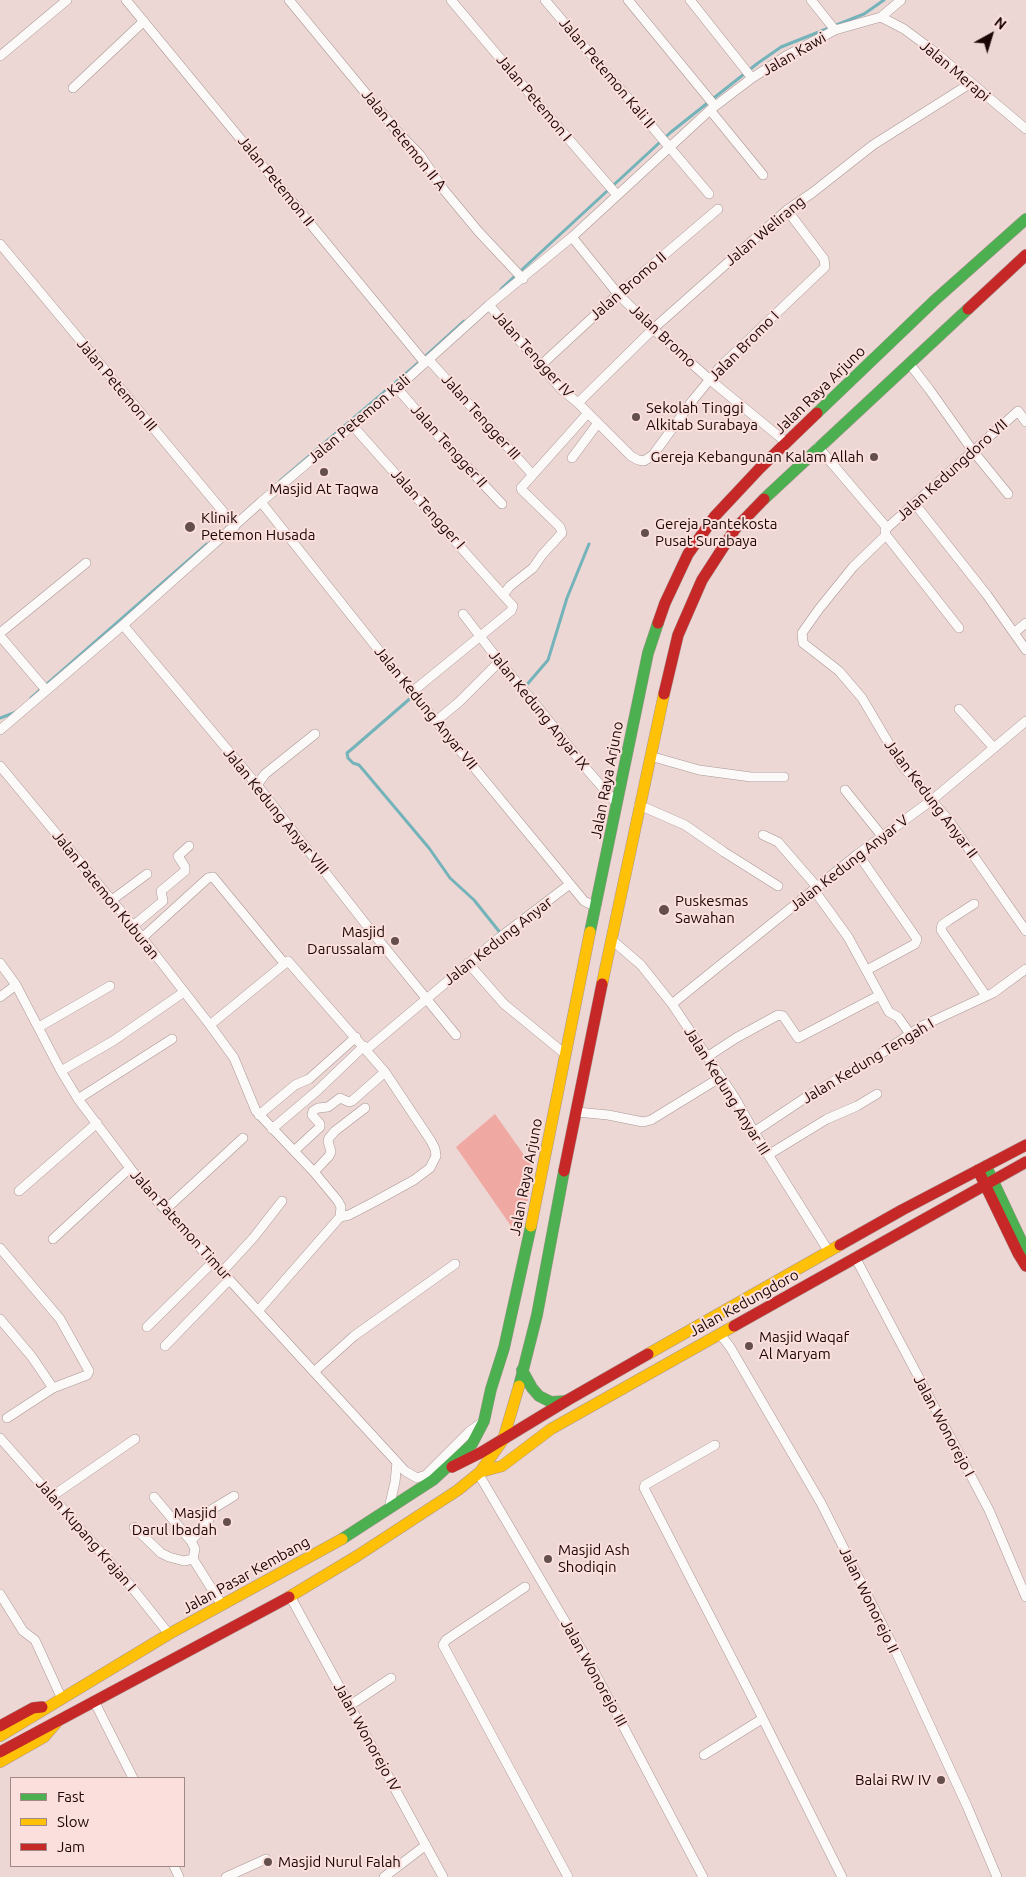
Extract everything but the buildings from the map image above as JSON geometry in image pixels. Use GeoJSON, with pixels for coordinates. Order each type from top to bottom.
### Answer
{"type":"FeatureCollection","features":[{"type":"Feature","properties":{"kind":"main road","name":"Jalan Raya Arjuno"},"geometry":{"type":"LineString","coordinates":[[479,1473],[494,1455],[503,1440],[537,1315],[588,1048],[639,805],[678,635],[704,576],[735,529],[778,484],[908,363],[922,332],[1026,219]]}},
{"type":"Feature","properties":{"kind":"main road","name":"Jalan Raya Arjuno"},"geometry":{"type":"LineString","coordinates":[[444,1471],[472,1444],[484,1421],[490,1389],[504,1348],[545,1163],[565,1054],[648,653],[665,603],[688,554],[715,516],[760,468],[787,443],[922,332],[1026,255]]}},
{"type":"Feature","properties":{"kind":"main road"},"geometry":{"type":"LineString","coordinates":[[583,1077],[565,1054],[570,1050],[575,1054],[581,1053],[588,1048]]}},
{"type":"Feature","properties":{"kind":"main road","name":"Jalan Kedungdoro"},"geometry":{"type":"LineString","coordinates":[[503,1440],[566,1401],[829,1252],[1026,1145]]}},
{"type":"Feature","properties":{"kind":"main road","name":"Jalan Kedungdoro"},"geometry":{"type":"LineString","coordinates":[[479,1473],[502,1466],[551,1429],[1026,1162]]}},
{"type":"Feature","properties":{"kind":"main road"},"geometry":{"type":"LineString","coordinates":[[982,1168],[1026,1251],[1026,1265]]}},
{"type":"Feature","properties":{"kind":"main road"},"geometry":{"type":"LineString","coordinates":[[522,1370],[539,1396],[550,1402],[566,1401]]}},
{"type":"Feature","properties":{"kind":"main road","name":"Jalan Pasar Kembang"},"geometry":{"type":"LineString","coordinates":[[0,1726],[33,1708],[48,1707],[169,1634],[353,1533],[444,1471],[503,1440]]}},
{"type":"Feature","properties":{"kind":"main road"},"geometry":{"type":"LineString","coordinates":[[0,1752],[290,1596],[415,1520],[479,1473]]}},
{"type":"Feature","properties":{"kind":"main road"},"geometry":{"type":"LineString","coordinates":[[0,1736],[48,1707]]}},
{"type":"Feature","properties":{"kind":"main road"},"geometry":{"type":"LineString","coordinates":[[0,1762],[44,1737],[57,1722]]}},
{"type":"Feature","properties":{"kind":"street"},"geometry":{"type":"LineString","coordinates":[[2,51],[66,0]]}},
{"type":"Feature","properties":{"kind":"street","name":"Jalan Petemon II"},"geometry":{"type":"LineString","coordinates":[[126,0],[425,360]]}},
{"type":"Feature","properties":{"kind":"street","name":"Jalan Petemon II A"},"geometry":{"type":"LineString","coordinates":[[289,0],[396,130],[420,156],[444,190],[520,275]]}},
{"type":"Feature","properties":{"kind":"street","name":"Jalan Petemon I"},"geometry":{"type":"LineString","coordinates":[[451,0],[613,190]]}},
{"type":"Feature","properties":{"kind":"street","name":"Jalan Petemon Kali II"},"geometry":{"type":"LineString","coordinates":[[545,0],[709,194]]}},
{"type":"Feature","properties":{"kind":"street"},"geometry":{"type":"LineString","coordinates":[[628,0],[712,105],[763,175]]}},
{"type":"Feature","properties":{"kind":"street"},"geometry":{"type":"LineString","coordinates":[[690,0],[748,73]]}},
{"type":"Feature","properties":{"kind":"street"},"geometry":{"type":"LineString","coordinates":[[811,0],[832,27]]}},
{"type":"Feature","properties":{"kind":"street"},"geometry":{"type":"LineString","coordinates":[[881,17],[901,0]]}},
{"type":"Feature","properties":{"kind":"street","name":"Jalan Kawi"},"geometry":{"type":"LineString","coordinates":[[712,105],[748,73],[786,56],[832,27],[881,17]]}},
{"type":"Feature","properties":{"kind":"street","name":"Jalan Merapi"},"geometry":{"type":"LineString","coordinates":[[881,17],[904,29],[931,49],[1026,129]]}},
{"type":"Feature","properties":{"kind":"street"},"geometry":{"type":"LineString","coordinates":[[73,88],[144,22]]}},
{"type":"Feature","properties":{"kind":"street","name":"Jalan Welirang"},"geometry":{"type":"LineString","coordinates":[[578,403],[653,329],[787,210],[873,146],[971,83]]}},
{"type":"Feature","properties":{"kind":"street","name":"Jalan Petemon Kali"},"geometry":{"type":"LineString","coordinates":[[0,730],[44,688],[123,625],[232,523],[261,502],[397,388],[425,360],[489,305],[520,275],[572,237],[613,190],[666,141],[712,105]]}},
{"type":"Feature","properties":{"kind":"street","name":"Jalan Bromo II"},"geometry":{"type":"LineString","coordinates":[[540,366],[618,294],[718,209]]}},
{"type":"Feature","properties":{"kind":"street","name":"Jalan Bromo I"},"geometry":{"type":"LineString","coordinates":[[578,403],[631,456],[644,461],[653,455],[709,379],[825,267],[824,259],[787,210]]}},
{"type":"Feature","properties":{"kind":"street","name":"Jalan Bromo"},"geometry":{"type":"LineString","coordinates":[[572,237],[618,294],[653,329],[709,379],[787,443]]}},
{"type":"Feature","properties":{"kind":"street","name":"Jalan Petemon III"},"geometry":{"type":"LineString","coordinates":[[0,244],[232,523]]}},
{"type":"Feature","properties":{"kind":"street","name":"Jalan Tengger IV"},"geometry":{"type":"LineString","coordinates":[[489,305],[540,366],[578,403]]}},
{"type":"Feature","properties":{"kind":"street","name":"Jalan Tengger III"},"geometry":{"type":"LineString","coordinates":[[425,360],[532,474]]}},
{"type":"Feature","properties":{"kind":"street"},"geometry":{"type":"LineString","coordinates":[[908,363],[929,388],[973,451],[1008,494]]}},
{"type":"Feature","properties":{"kind":"street","name":"Jalan Tengger II"},"geometry":{"type":"LineString","coordinates":[[397,388],[440,438],[502,504]]}},
{"type":"Feature","properties":{"kind":"street","name":"Jalan Kedungdoro VII"},"geometry":{"type":"LineString","coordinates":[[886,532],[1018,412],[1026,422]]}},
{"type":"Feature","properties":{"kind":"street"},"geometry":{"type":"LineString","coordinates":[[413,694],[513,608],[503,595],[510,586],[533,568],[562,533],[560,526],[521,488],[588,413]]}},
{"type":"Feature","properties":{"kind":"street"},"geometry":{"type":"LineString","coordinates":[[572,458],[598,423]]}},
{"type":"Feature","properties":{"kind":"street","name":"Jalan Tengger I"},"geometry":{"type":"LineString","coordinates":[[352,425],[503,595]]}},
{"type":"Feature","properties":{"kind":"street"},"geometry":{"type":"LineString","coordinates":[[818,447],[959,628]]}},
{"type":"Feature","properties":{"kind":"street","name":"Jalan Kedung Anyar VII"},"geometry":{"type":"LineString","coordinates":[[261,502],[413,694],[584,901],[596,907]]}},
{"type":"Feature","properties":{"kind":"street"},"geometry":{"type":"LineString","coordinates":[[915,504],[987,595],[1026,650]]}},
{"type":"Feature","properties":{"kind":"street","name":"Jalan Kedung Anyar II"},"geometry":{"type":"LineString","coordinates":[[886,532],[853,567],[819,609],[802,633],[803,643],[839,671],[862,698],[901,764],[950,822],[1026,931]]}},
{"type":"Feature","properties":{"kind":"street"},"geometry":{"type":"LineString","coordinates":[[44,688],[0,635],[86,563]]}},
{"type":"Feature","properties":{"kind":"street","name":"Jalan Kedung Anyar IX"},"geometry":{"type":"LineString","coordinates":[[463,614],[589,772],[617,804]]}},
{"type":"Feature","properties":{"kind":"street"},"geometry":{"type":"LineString","coordinates":[[1014,633],[1026,623]]}},
{"type":"Feature","properties":{"kind":"street","name":"Jalan Kedung Anyar VIII"},"geometry":{"type":"LineString","coordinates":[[123,625],[257,785],[456,1035]]}},
{"type":"Feature","properties":{"kind":"street"},"geometry":{"type":"LineString","coordinates":[[436,721],[459,702],[500,662]]}},
{"type":"Feature","properties":{"kind":"street"},"geometry":{"type":"LineString","coordinates":[[959,709],[994,748]]}},
{"type":"Feature","properties":{"kind":"street","name":"Jalan Kedung Anyar V"},"geometry":{"type":"LineString","coordinates":[[672,1004],[858,854],[932,800],[1026,721]]}},
{"type":"Feature","properties":{"kind":"street"},"geometry":{"type":"LineString","coordinates":[[257,785],[265,774],[315,734]]}},
{"type":"Feature","properties":{"kind":"street"},"geometry":{"type":"LineString","coordinates":[[650,756],[700,770],[751,777],[784,777]]}},
{"type":"Feature","properties":{"kind":"street","name":"Jalan Patemon Kuburan"},"geometry":{"type":"LineString","coordinates":[[0,766],[134,926],[210,1025],[234,1058],[249,1098],[259,1115],[314,1172],[338,1201],[341,1207],[340,1217]]}},
{"type":"Feature","properties":{"kind":"street"},"geometry":{"type":"LineString","coordinates":[[845,790],[882,836]]}},
{"type":"Feature","properties":{"kind":"street"},"geometry":{"type":"LineString","coordinates":[[639,805],[685,825],[778,886]]}},
{"type":"Feature","properties":{"kind":"street"},"geometry":{"type":"LineString","coordinates":[[763,835],[778,842],[816,888],[848,937],[889,1012],[898,1017],[910,1034]]}},
{"type":"Feature","properties":{"kind":"street"},"geometry":{"type":"LineString","coordinates":[[134,926],[164,901],[161,891],[185,870],[178,856],[189,846]]}},
{"type":"Feature","properties":{"kind":"street"},"geometry":{"type":"LineString","coordinates":[[858,854],[917,939],[915,944],[867,970]]}},
{"type":"Feature","properties":{"kind":"street"},"geometry":{"type":"LineString","coordinates":[[112,900],[147,874]]}},
{"type":"Feature","properties":{"kind":"street"},"geometry":{"type":"LineString","coordinates":[[142,938],[208,878],[213,877],[284,963]]}},
{"type":"Feature","properties":{"kind":"street","name":"Jalan Kedung Anyar"},"geometry":{"type":"LineString","coordinates":[[426,999],[502,936],[570,884]]}},
{"type":"Feature","properties":{"kind":"street"},"geometry":{"type":"LineString","coordinates":[[974,904],[948,920],[942,925],[941,930],[986,996]]}},
{"type":"Feature","properties":{"kind":"street","name":"Jalan Kedung Anyar III"},"geometry":{"type":"LineString","coordinates":[[612,940],[641,965],[672,1004],[735,1098],[829,1252]]}},
{"type":"Feature","properties":{"kind":"street"},"geometry":{"type":"LineString","coordinates":[[210,1025],[286,961],[290,962],[385,1072],[435,1149],[434,1163],[414,1180],[349,1215],[340,1217],[258,1311]]}},
{"type":"Feature","properties":{"kind":"street","name":"Jalan Patemon Timur"},"geometry":{"type":"LineString","coordinates":[[0,963],[16,985],[61,1071],[78,1099],[130,1168],[165,1210],[397,1462],[412,1476],[417,1478],[426,1475],[470,1431],[484,1421]]}},
{"type":"Feature","properties":{"kind":"street"},"geometry":{"type":"LineString","coordinates":[[469,964],[504,1004],[565,1054]]}},
{"type":"Feature","properties":{"kind":"street","name":"Jalan Kedung Tengah I"},"geometry":{"type":"LineString","coordinates":[[754,1132],[808,1096],[872,1059],[922,1026],[986,996],[1026,969]]}},
{"type":"Feature","properties":{"kind":"street"},"geometry":{"type":"LineString","coordinates":[[0,997],[16,985]]}},
{"type":"Feature","properties":{"kind":"street"},"geometry":{"type":"LineString","coordinates":[[39,1027],[110,986]]}},
{"type":"Feature","properties":{"kind":"street"},"geometry":{"type":"LineString","coordinates":[[61,1071],[113,1041],[184,992]]}},
{"type":"Feature","properties":{"kind":"street"},"geometry":{"type":"LineString","coordinates":[[707,1057],[736,1038],[778,1015],[783,1016],[798,1038],[880,995]]}},
{"type":"Feature","properties":{"kind":"street"},"geometry":{"type":"LineString","coordinates":[[272,1129],[426,999]]}},
{"type":"Feature","properties":{"kind":"street"},"geometry":{"type":"LineString","coordinates":[[259,1115],[295,1085],[309,1079],[356,1037]]}},
{"type":"Feature","properties":{"kind":"street"},"geometry":{"type":"LineString","coordinates":[[78,1099],[172,1039]]}},
{"type":"Feature","properties":{"kind":"street"},"geometry":{"type":"LineString","coordinates":[[294,1151],[320,1127],[320,1124],[312,1116],[313,1111],[318,1108],[328,1107],[340,1098],[349,1102],[352,1101],[385,1072]]}},
{"type":"Feature","properties":{"kind":"street"},"geometry":{"type":"LineString","coordinates":[[576,1112],[608,1115],[643,1122],[651,1120],[721,1077]]}},
{"type":"Feature","properties":{"kind":"street"},"geometry":{"type":"LineString","coordinates":[[768,1154],[877,1094]]}},
{"type":"Feature","properties":{"kind":"street"},"geometry":{"type":"LineString","coordinates":[[314,1172],[331,1152],[329,1138],[335,1131],[365,1108]]}},
{"type":"Feature","properties":{"kind":"street"},"geometry":{"type":"LineString","coordinates":[[19,1191],[97,1123]]}},
{"type":"Feature","properties":{"kind":"street"},"geometry":{"type":"LineString","coordinates":[[165,1210],[243,1138]]}},
{"type":"Feature","properties":{"kind":"street"},"geometry":{"type":"LineString","coordinates":[[53,1239],[130,1168]]}},
{"type":"Feature","properties":{"kind":"street"},"geometry":{"type":"LineString","coordinates":[[222,1272],[254,1237],[282,1201]]}},
{"type":"Feature","properties":{"kind":"street"},"geometry":{"type":"LineString","coordinates":[[0,1248],[64,1326],[89,1371],[89,1373],[53,1388],[8,1418]]}},
{"type":"Feature","properties":{"kind":"street","name":"Jalan Wonorejo I"},"geometry":{"type":"LineString","coordinates":[[855,1257],[989,1510],[1026,1597]]}},
{"type":"Feature","properties":{"kind":"street"},"geometry":{"type":"LineString","coordinates":[[146,1328],[213,1262]]}},
{"type":"Feature","properties":{"kind":"street"},"geometry":{"type":"LineString","coordinates":[[315,1371],[354,1336],[455,1264]]}},
{"type":"Feature","properties":{"kind":"street"},"geometry":{"type":"LineString","coordinates":[[165,1346],[229,1280]]}},
{"type":"Feature","properties":{"kind":"street"},"geometry":{"type":"LineString","coordinates":[[0,1319],[32,1357],[53,1388]]}},
{"type":"Feature","properties":{"kind":"street","name":"Jalan Wonorejo II"},"geometry":{"type":"LineString","coordinates":[[720,1334],[821,1503],[896,1652],[967,1806],[997,1877]]}},
{"type":"Feature","properties":{"kind":"street","name":"Jalan Kupang Krajan I"},"geometry":{"type":"LineString","coordinates":[[0,1438],[130,1585],[169,1634]]}},
{"type":"Feature","properties":{"kind":"street"},"geometry":{"type":"LineString","coordinates":[[51,1497],[136,1439]]}},
{"type":"Feature","properties":{"kind":"street"},"geometry":{"type":"LineString","coordinates":[[715,1445],[643,1487],[842,1877]]}},
{"type":"Feature","properties":{"kind":"street"},"geometry":{"type":"LineString","coordinates":[[388,1510],[395,1482],[397,1462]]}},
{"type":"Feature","properties":{"kind":"street","name":"Jalan Wonorejo III"},"geometry":{"type":"LineString","coordinates":[[479,1473],[593,1669],[703,1877]]}},
{"type":"Feature","properties":{"kind":"street"},"geometry":{"type":"LineString","coordinates":[[191,1541],[208,1522],[211,1510],[234,1496]]}},
{"type":"Feature","properties":{"kind":"street"},"geometry":{"type":"LineString","coordinates":[[154,1497],[191,1541],[195,1549],[193,1559],[222,1606]]}},
{"type":"Feature","properties":{"kind":"street"},"geometry":{"type":"LineString","coordinates":[[134,1527],[161,1553],[184,1562],[193,1559]]}},
{"type":"Feature","properties":{"kind":"street"},"geometry":{"type":"LineString","coordinates":[[525,1587],[446,1640],[443,1645],[568,1877]]}},
{"type":"Feature","properties":{"kind":"street"},"geometry":{"type":"LineString","coordinates":[[0,1594],[23,1631],[35,1640],[62,1698]]}},
{"type":"Feature","properties":{"kind":"street","name":"Jalan Wonorejo IV"},"geometry":{"type":"LineString","coordinates":[[290,1596],[443,1877]]}},
{"type":"Feature","properties":{"kind":"street"},"geometry":{"type":"LineString","coordinates":[[349,1706],[392,1678]]}},
{"type":"Feature","properties":{"kind":"street"},"geometry":{"type":"LineString","coordinates":[[94,1701],[132,1777]]}},
{"type":"Feature","properties":{"kind":"street"},"geometry":{"type":"LineString","coordinates":[[704,1755],[762,1719]]}},
{"type":"Feature","properties":{"kind":"street"},"geometry":{"type":"LineString","coordinates":[[384,1877],[426,1846]]}},
{"type":"Feature","properties":{"kind":"street"},"geometry":{"type":"LineString","coordinates":[[226,1877],[266,1859]]}},
{"type":"Feature","properties":{"kind":"shaded area"},"geometry":{"type":"Polygon","coordinates":[[[495,1114],[534,1169],[520,1239],[456,1147],[495,1114]]]}},
{"type":"Feature","properties":{"kind":"waterway"},"geometry":{"type":"LineString","coordinates":[[501,289],[671,132],[758,63],[781,47],[864,14],[884,0]]}},
{"type":"Feature","properties":{"kind":"waterway"},"geometry":{"type":"LineString","coordinates":[[280,481],[410,370],[464,321]]}},
{"type":"Feature","properties":{"kind":"waterway"},"geometry":{"type":"LineString","coordinates":[[31,698],[207,544]]}},
{"type":"Feature","properties":{"kind":"waterway"},"geometry":{"type":"LineString","coordinates":[[523,687],[548,660],[567,598],[589,544]]}},
{"type":"Feature","properties":{"kind":"waterway"},"geometry":{"type":"LineString","coordinates":[[413,696],[347,753],[348,758],[353,763],[359,765],[429,848],[450,878],[474,900],[502,935]]}},
{"type":"Feature","properties":{"kind":"waterway"},"geometry":{"type":"LineString","coordinates":[[0,718],[16,712]]}},
{"type":"Feature","properties":{"kind":"traffic: fast"},"geometry":{"type":"LineString","coordinates":[[817,413],[935,300],[1026,219]]}},
{"type":"Feature","properties":{"kind":"traffic: fast"},"geometry":{"type":"LineString","coordinates":[[764,499],[968,309]]}},
{"type":"Feature","properties":{"kind":"traffic: fast"},"geometry":{"type":"LineString","coordinates":[[590,932],[648,653],[658,623]]}},
{"type":"Feature","properties":{"kind":"traffic: fast"},"geometry":{"type":"LineString","coordinates":[[986,1166],[1026,1251],[1025,1264]]}},
{"type":"Feature","properties":{"kind":"traffic: fast"},"geometry":{"type":"LineString","coordinates":[[519,1386],[537,1315],[564,1171]]}},
{"type":"Feature","properties":{"kind":"traffic: fast"},"geometry":{"type":"LineString","coordinates":[[342,1539],[433,1480],[472,1444],[484,1421],[491,1389],[504,1348],[531,1226]]}},
{"type":"Feature","properties":{"kind":"traffic: fast"},"geometry":{"type":"LineString","coordinates":[[522,1370],[539,1396],[551,1402],[566,1401]]}},
{"type":"Feature","properties":{"kind":"traffic: slow"},"geometry":{"type":"LineString","coordinates":[[602,984],[664,694]]}},
{"type":"Feature","properties":{"kind":"traffic: slow"},"geometry":{"type":"LineString","coordinates":[[531,1226],[590,932]]}},
{"type":"Feature","properties":{"kind":"traffic: slow"},"geometry":{"type":"LineString","coordinates":[[648,1354],[840,1245]]}},
{"type":"Feature","properties":{"kind":"traffic: slow"},"geometry":{"type":"LineString","coordinates":[[480,1472],[502,1466],[551,1429],[734,1326]]}},
{"type":"Feature","properties":{"kind":"traffic: slow"},"geometry":{"type":"LineString","coordinates":[[289,1597],[357,1556],[458,1490],[480,1472],[503,1440],[519,1386]]}},
{"type":"Feature","properties":{"kind":"traffic: slow"},"geometry":{"type":"LineString","coordinates":[[0,1736],[169,1634],[342,1539]]}},
{"type":"Feature","properties":{"kind":"traffic: slow"},"geometry":{"type":"LineString","coordinates":[[0,1762],[44,1737],[57,1722]]}},
{"type":"Feature","properties":{"kind":"traffic: jam"},"geometry":{"type":"LineString","coordinates":[[968,309],[1026,255]]}},
{"type":"Feature","properties":{"kind":"traffic: jam"},"geometry":{"type":"LineString","coordinates":[[658,623],[665,603],[688,554],[715,516],[760,468],[817,413]]}},
{"type":"Feature","properties":{"kind":"traffic: jam"},"geometry":{"type":"LineString","coordinates":[[664,694],[678,635],[702,580],[735,529],[764,499]]}},
{"type":"Feature","properties":{"kind":"traffic: jam"},"geometry":{"type":"LineString","coordinates":[[564,1171],[602,984]]}},
{"type":"Feature","properties":{"kind":"traffic: jam"},"geometry":{"type":"LineString","coordinates":[[840,1245],[1026,1145]]}},
{"type":"Feature","properties":{"kind":"traffic: jam"},"geometry":{"type":"LineString","coordinates":[[734,1326],[1026,1162]]}},
{"type":"Feature","properties":{"kind":"traffic: jam"},"geometry":{"type":"LineString","coordinates":[[978,1170],[1026,1266]]}},
{"type":"Feature","properties":{"kind":"traffic: jam"},"geometry":{"type":"LineString","coordinates":[[452,1467],[482,1452],[648,1354]]}},
{"type":"Feature","properties":{"kind":"traffic: jam"},"geometry":{"type":"LineString","coordinates":[[0,1752],[289,1597]]}},
{"type":"Feature","properties":{"kind":"traffic: jam"},"geometry":{"type":"LineString","coordinates":[[0,1726],[33,1708],[42,1707]]}},
{"type":"Feature","properties":{"kind":"place","name":"Sekolah Tinggi Alkitab Surabaya"},"geometry":{"type":"Point","coordinates":[636,417]}},
{"type":"Feature","properties":{"kind":"place","name":"Gereja Kebangunan Kalam Allah"},"geometry":{"type":"Point","coordinates":[874,457]}},
{"type":"Feature","properties":{"kind":"place","name":"Masjid At Taqwa"},"geometry":{"type":"Point","coordinates":[324,472]}},
{"type":"Feature","properties":{"kind":"place","name":"Klinik Petemon Husada"},"geometry":{"type":"Point","coordinates":[190,527]}},
{"type":"Feature","properties":{"kind":"place","name":"Gereja Pantekosta Pusat Surabaya"},"geometry":{"type":"Point","coordinates":[645,533]}},
{"type":"Feature","properties":{"kind":"place","name":"Puskesmas Sawahan"},"geometry":{"type":"Point","coordinates":[664,910]}},
{"type":"Feature","properties":{"kind":"place","name":"Masjid Darussalam"},"geometry":{"type":"Point","coordinates":[395,941]}},
{"type":"Feature","properties":{"kind":"place","name":"Masjid Waqaf Al Maryam"},"geometry":{"type":"Point","coordinates":[749,1346]}},
{"type":"Feature","properties":{"kind":"place","name":"Masjid Darul Ibadah"},"geometry":{"type":"Point","coordinates":[227,1522]}},
{"type":"Feature","properties":{"kind":"place","name":"Masjid Ash Shodiqin"},"geometry":{"type":"Point","coordinates":[548,1559]}},
{"type":"Feature","properties":{"kind":"place","name":"Balai RW IV"},"geometry":{"type":"Point","coordinates":[941,1780]}},
{"type":"Feature","properties":{"kind":"place","name":"Masjid Nurul Falah"},"geometry":{"type":"Point","coordinates":[268,1862]}}]}
